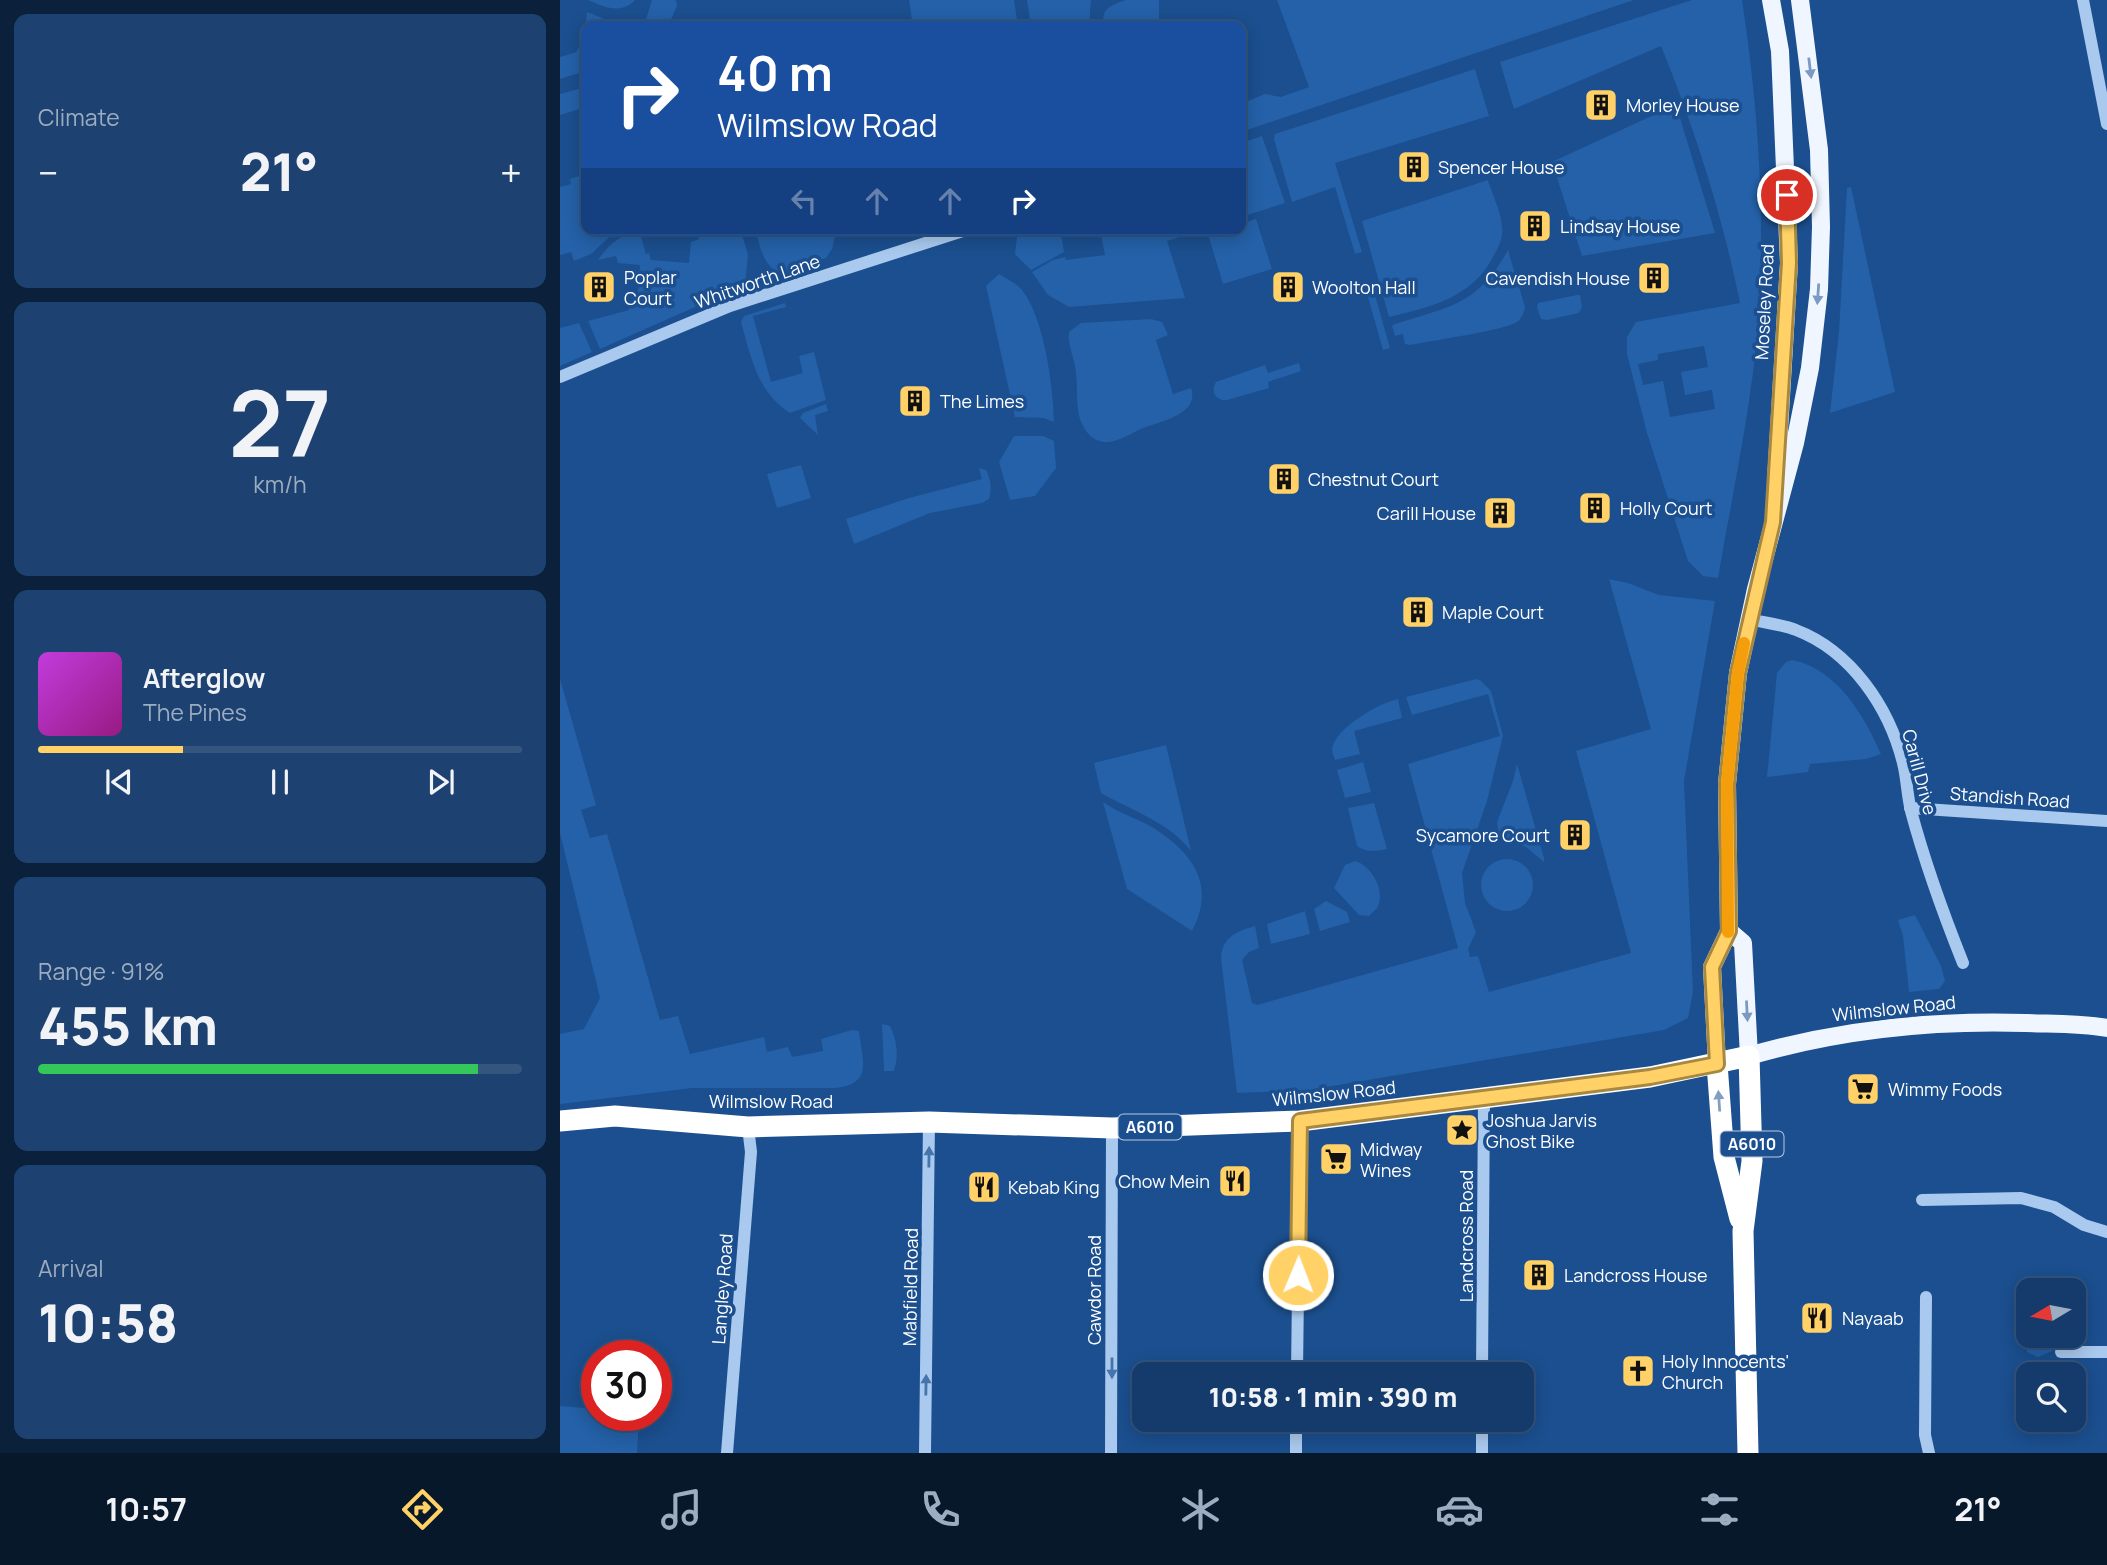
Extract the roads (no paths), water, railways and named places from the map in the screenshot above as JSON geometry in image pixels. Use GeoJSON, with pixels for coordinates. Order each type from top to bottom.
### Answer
{"type":"FeatureCollection","features":[{"type":"Feature","properties":{"kind":"highway","name":"Wilmslow Road"},"geometry":{"type":"LineString","coordinates":[[560,1121],[615,1116],[748,1127],[929,1122],[1112,1128],[1300,1121],[1650,1077],[1749,1056]]}},
{"type":"Feature","properties":{"kind":"highway","name":"A6010"},"geometry":{"type":"LineString","coordinates":[[1748,1453],[1743,1231],[1752,1161],[1749,1056]]}},
{"type":"Feature","properties":{"kind":"highway","name":"A6010"},"geometry":{"type":"LineString","coordinates":[[1717,1064],[1724,1157],[1743,1231]]}},
{"type":"Feature","properties":{"kind":"main road","name":"Moseley Road"},"geometry":{"type":"LineString","coordinates":[[1771,0],[1780,51],[1789,263],[1773,522]]}},
{"type":"Feature","properties":{"kind":"main road","name":"Moseley Road"},"geometry":{"type":"LineString","coordinates":[[1717,1064],[1712,967],[1729,931],[1728,773],[1738,673],[1773,522],[1795,443],[1810,368],[1818,289],[1821,227],[1819,150],[1800,0]]}},
{"type":"Feature","properties":{"kind":"main road","name":"Moseley Road"},"geometry":{"type":"LineString","coordinates":[[1729,931],[1743,943],[1749,1056]]}},
{"type":"Feature","properties":{"kind":"main road","name":"Wilmslow Road"},"geometry":{"type":"LineString","coordinates":[[1749,1056],[1798,1042],[1920,1025],[1981,1022],[2107,1028]]}},
{"type":"Feature","properties":{"kind":"street"},"geometry":{"type":"LineString","coordinates":[[2083,0],[2107,124]]}},
{"type":"Feature","properties":{"kind":"street","name":"Whitworth Lane"},"geometry":{"type":"LineString","coordinates":[[560,377],[730,306],[950,235]]}},
{"type":"Feature","properties":{"kind":"street","name":"Carill Drive"},"geometry":{"type":"LineString","coordinates":[[1749,620],[1796,630],[1836,652],[1871,690],[1888,721],[1903,762],[1910,808],[1933,887],[1963,963]]}},
{"type":"Feature","properties":{"kind":"street","name":"Standish Road"},"geometry":{"type":"LineString","coordinates":[[1910,808],[2107,821]]}},
{"type":"Feature","properties":{"kind":"street","name":"Landcross Road"},"geometry":{"type":"LineString","coordinates":[[1482,1362],[1484,1098]]}},
{"type":"Feature","properties":{"kind":"street"},"geometry":{"type":"LineString","coordinates":[[1297,1362],[1300,1121]]}},
{"type":"Feature","properties":{"kind":"street","name":"Mabfield Road"},"geometry":{"type":"LineString","coordinates":[[925,1453],[929,1122]]}},
{"type":"Feature","properties":{"kind":"street","name":"Langley Road"},"geometry":{"type":"LineString","coordinates":[[727,1453],[751,1152],[748,1127]]}},
{"type":"Feature","properties":{"kind":"street","name":"Cawdor Road"},"geometry":{"type":"LineString","coordinates":[[1111,1453],[1112,1128]]}},
{"type":"Feature","properties":{"kind":"street"},"geometry":{"type":"LineString","coordinates":[[1922,1200],[2021,1198],[2054,1207],[2084,1225],[2107,1232]]}},
{"type":"Feature","properties":{"kind":"street"},"geometry":{"type":"LineString","coordinates":[[1926,1297],[1926,1436],[1929,1453]]}},
{"type":"Feature","properties":{"kind":"street"},"geometry":{"type":"LineString","coordinates":[[2061,1352],[2107,1352]]}},
{"type":"Feature","properties":{"kind":"street"},"geometry":{"type":"LineString","coordinates":[[1296,1432],[1296,1453]]}},
{"type":"Feature","properties":{"kind":"street"},"geometry":{"type":"LineString","coordinates":[[1482,1432],[1482,1453]]}},
{"type":"Feature","properties":{"kind":"place","name":"Morley House"},"geometry":{"type":"Point","coordinates":[1601,105]}},
{"type":"Feature","properties":{"kind":"place","name":"Spencer House"},"geometry":{"type":"Point","coordinates":[1414,167]}},
{"type":"Feature","properties":{"kind":"place","name":"Lindsay House"},"geometry":{"type":"Point","coordinates":[1535,226]}},
{"type":"Feature","properties":{"kind":"place","name":"Cavendish House"},"geometry":{"type":"Point","coordinates":[1654,278]}},
{"type":"Feature","properties":{"kind":"place","name":"Poplar Court"},"geometry":{"type":"Point","coordinates":[599,287]}},
{"type":"Feature","properties":{"kind":"place","name":"Woolton Hall"},"geometry":{"type":"Point","coordinates":[1288,287]}},
{"type":"Feature","properties":{"kind":"place","name":"The Limes"},"geometry":{"type":"Point","coordinates":[915,401]}},
{"type":"Feature","properties":{"kind":"place","name":"Chestnut Court"},"geometry":{"type":"Point","coordinates":[1284,479]}},
{"type":"Feature","properties":{"kind":"place","name":"Holly Court"},"geometry":{"type":"Point","coordinates":[1595,508]}},
{"type":"Feature","properties":{"kind":"place","name":"Carill House"},"geometry":{"type":"Point","coordinates":[1500,513]}},
{"type":"Feature","properties":{"kind":"place","name":"Maple Court"},"geometry":{"type":"Point","coordinates":[1418,612]}},
{"type":"Feature","properties":{"kind":"place","name":"Sycamore Court"},"geometry":{"type":"Point","coordinates":[1575,835]}},
{"type":"Feature","properties":{"kind":"place","name":"Wimmy Foods"},"geometry":{"type":"Point","coordinates":[1863,1089]}},
{"type":"Feature","properties":{"kind":"place","name":"Joshua Jarvis Ghost Bike"},"geometry":{"type":"Point","coordinates":[1462,1130]}},
{"type":"Feature","properties":{"kind":"place","name":"Midway Wines"},"geometry":{"type":"Point","coordinates":[1336,1159]}},
{"type":"Feature","properties":{"kind":"place","name":"Chow Mein"},"geometry":{"type":"Point","coordinates":[1235,1181]}},
{"type":"Feature","properties":{"kind":"place","name":"Kebab King"},"geometry":{"type":"Point","coordinates":[984,1187]}},
{"type":"Feature","properties":{"kind":"place","name":"Landcross House"},"geometry":{"type":"Point","coordinates":[1539,1275]}},
{"type":"Feature","properties":{"kind":"place","name":"Nayaab"},"geometry":{"type":"Point","coordinates":[1817,1318]}},
{"type":"Feature","properties":{"kind":"place","name":"Holy Innocents' Church"},"geometry":{"type":"Point","coordinates":[1638,1371]}}]}
